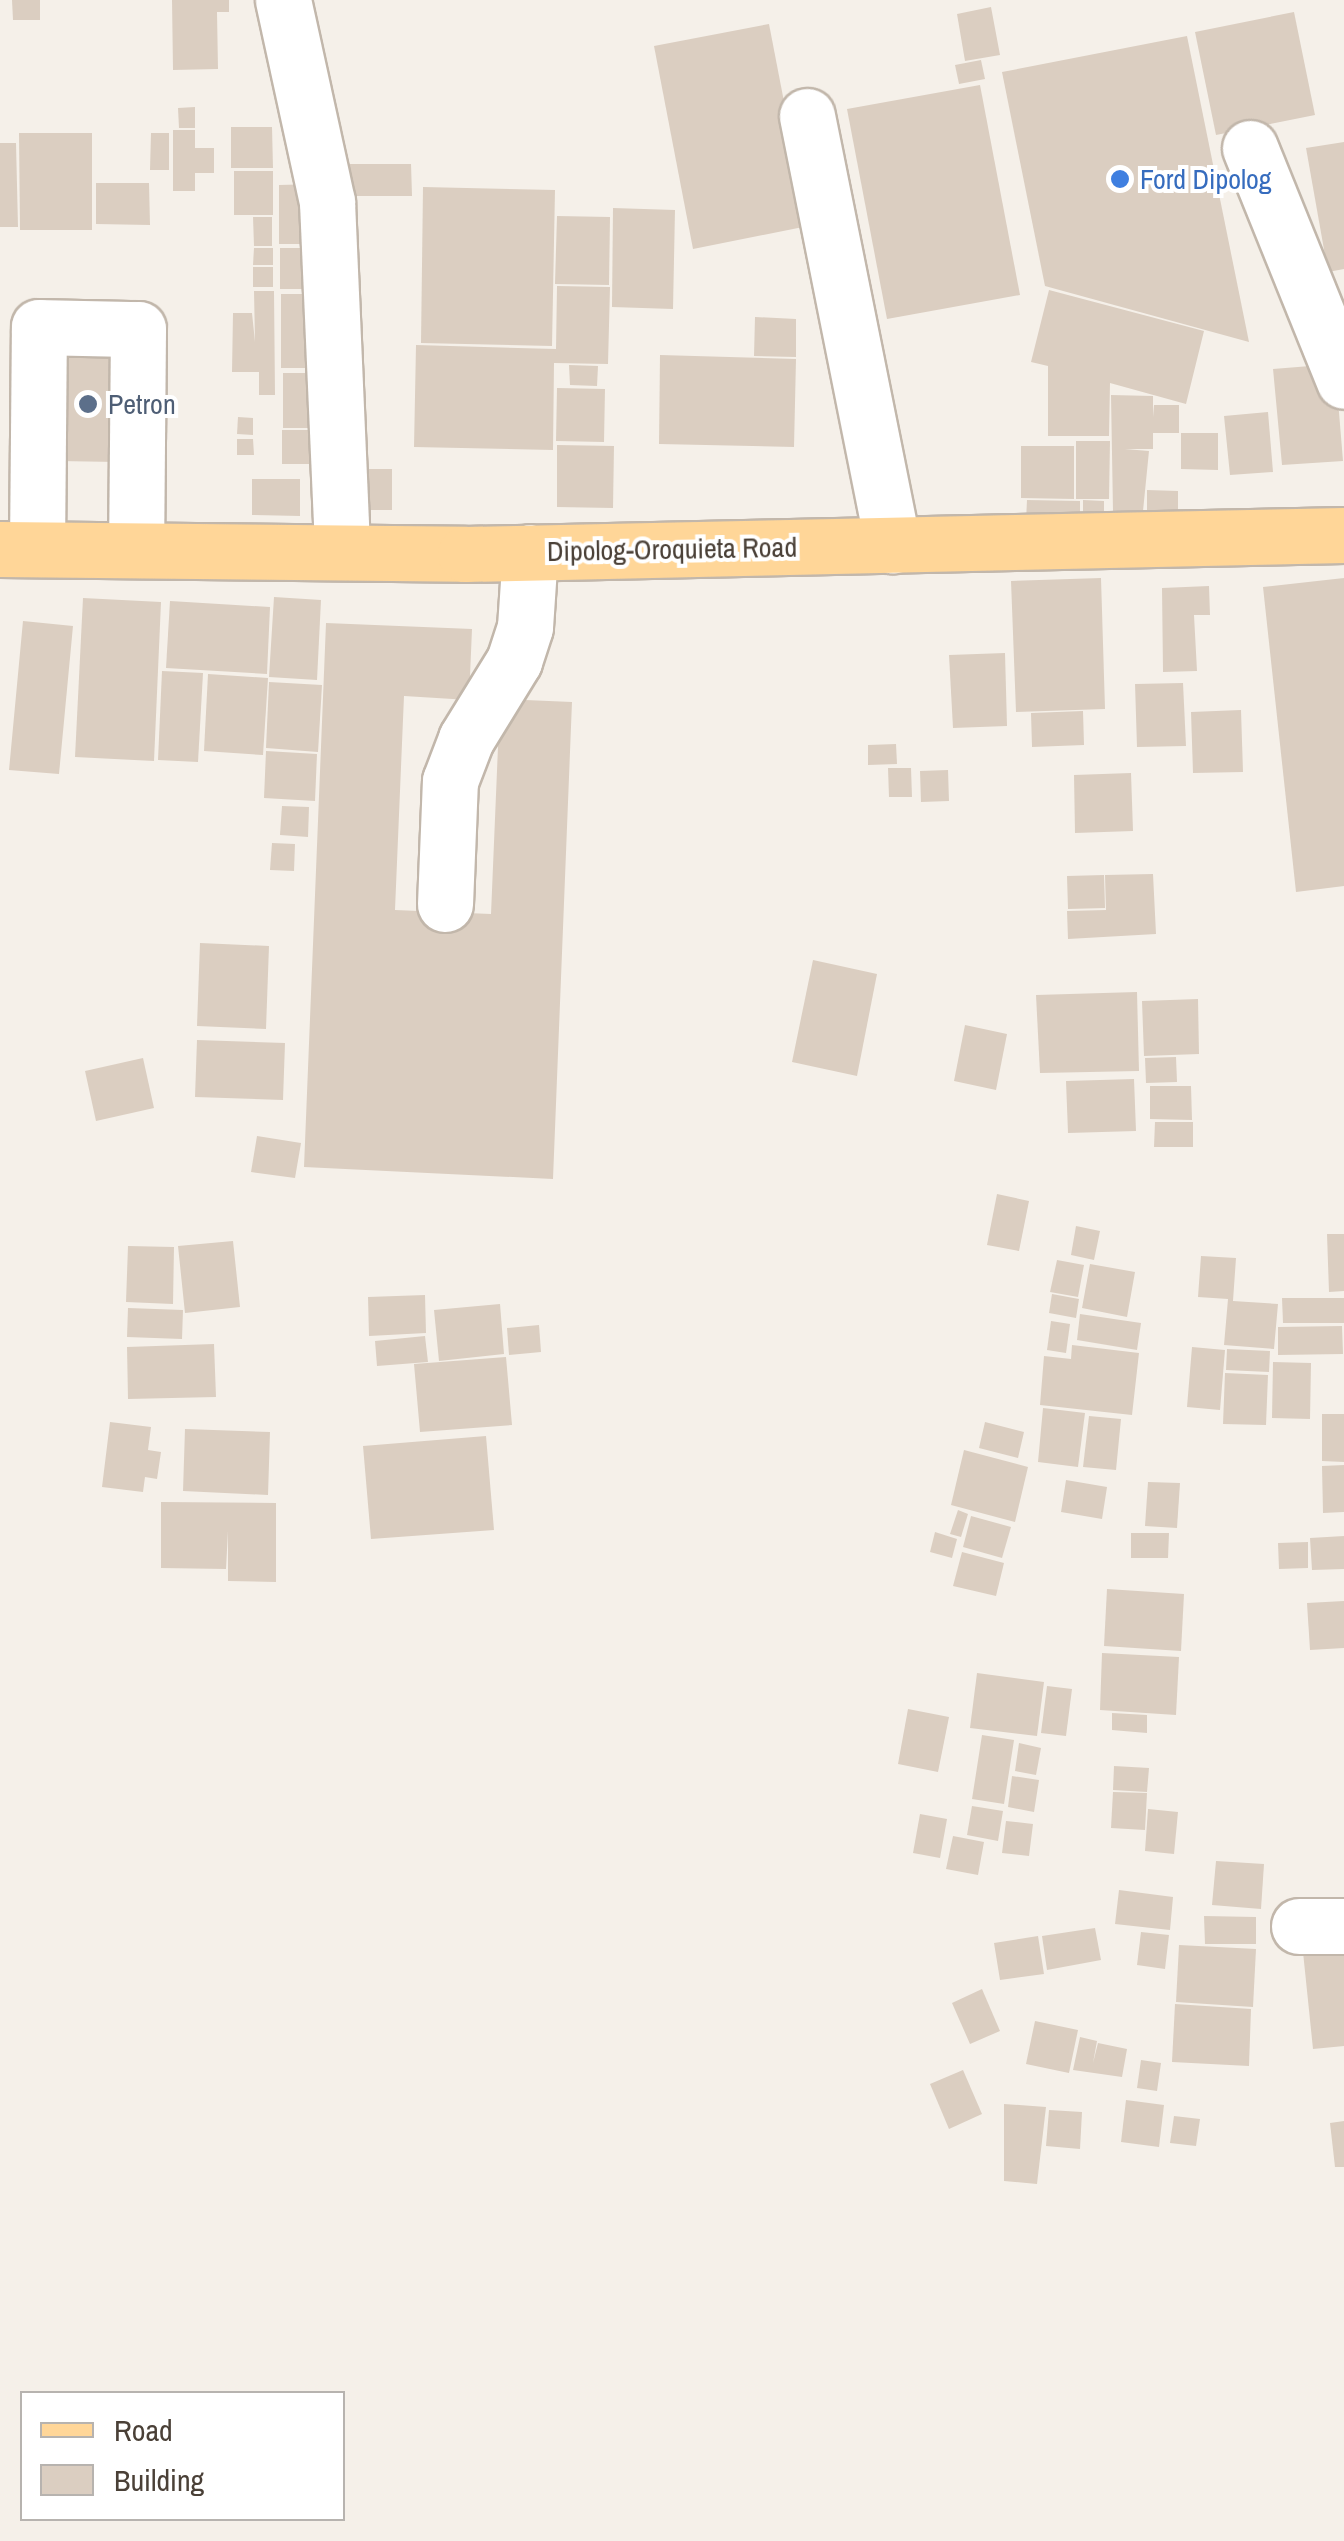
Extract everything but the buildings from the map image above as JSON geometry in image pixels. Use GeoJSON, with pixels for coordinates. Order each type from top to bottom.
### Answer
{"type":"FeatureCollection","features":[{"type":"Feature","properties":{"kind":"main road","name":"Dipolog-Oroquieta Road"},"geometry":{"type":"LineString","coordinates":[[18,549],[530,552],[1344,535]]}},
{"type":"Feature","properties":{"kind":"lane"},"geometry":{"type":"LineString","coordinates":[[283,0],[327,202],[342,552]]}},
{"type":"Feature","properties":{"kind":"lane"},"geometry":{"type":"LineString","coordinates":[[808,116],[893,545]]}},
{"type":"Feature","properties":{"kind":"lane"},"geometry":{"type":"LineString","coordinates":[[1250,148],[1344,381]]}},
{"type":"Feature","properties":{"kind":"lane"},"geometry":{"type":"LineString","coordinates":[[18,549],[39,327],[138,329],[136,550]]}},
{"type":"Feature","properties":{"kind":"lane"},"geometry":{"type":"LineString","coordinates":[[445,904],[452,771],[514,661],[525,627],[530,552]]}},
{"type":"Feature","properties":{"kind":"place","name":"Ford Dipolog"},"geometry":{"type":"Point","coordinates":[1120,179]}},
{"type":"Feature","properties":{"kind":"place","name":"Petron"},"geometry":{"type":"Point","coordinates":[88,404]}}]}
